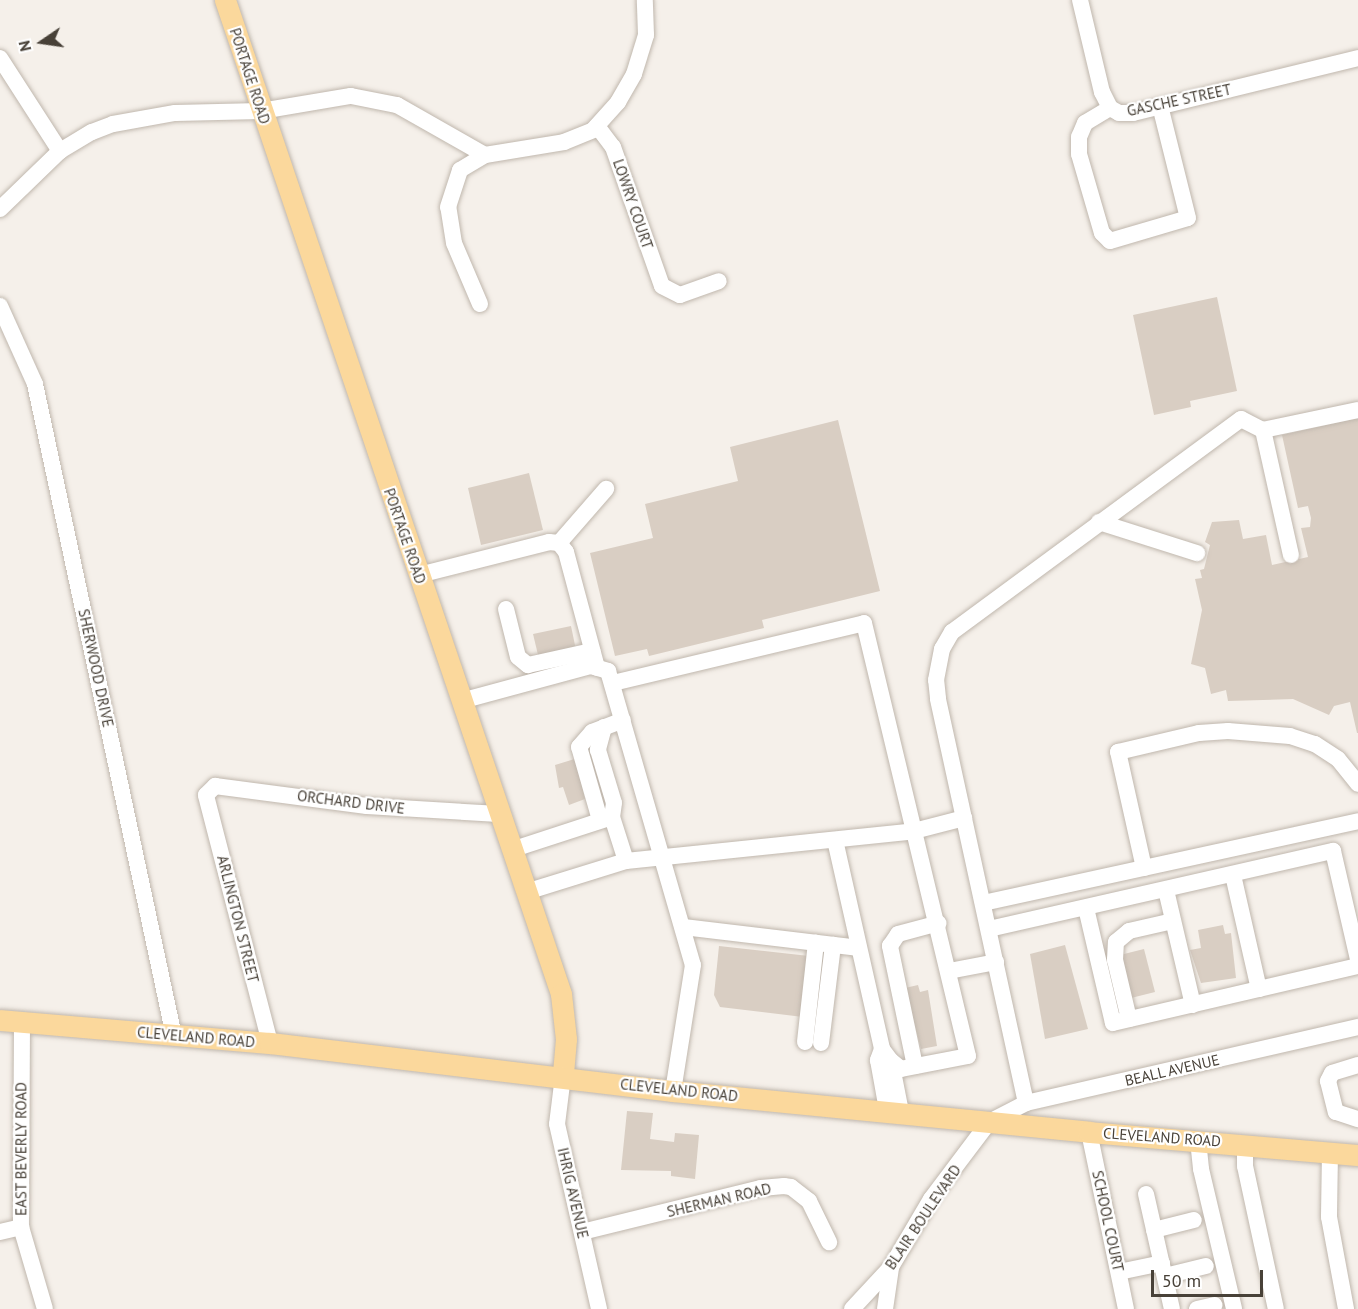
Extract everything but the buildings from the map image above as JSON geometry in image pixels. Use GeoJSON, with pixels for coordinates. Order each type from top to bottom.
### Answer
{"type":"FeatureCollection","features":[{"type":"Feature","properties":{"kind":"main road","name":"PORTAGE ROAD"},"geometry":{"type":"LineString","coordinates":[[225,0],[561,994],[566,1039],[563,1076]]}},
{"type":"Feature","properties":{"kind":"main road","name":"CLEVELAND ROAD"},"geometry":{"type":"LineString","coordinates":[[0,1020],[270,1043],[563,1076],[673,1091],[1089,1132],[1358,1155]]}},
{"type":"Feature","properties":{"kind":"street"},"geometry":{"type":"LineString","coordinates":[[480,304],[454,243],[448,207],[460,170],[485,155],[564,142],[597,126],[618,102],[634,74],[646,35],[645,0]]}},
{"type":"Feature","properties":{"kind":"street","name":"GASCHE STREET"},"geometry":{"type":"LineString","coordinates":[[1080,0],[1102,92],[1110,108],[1119,113],[1133,113],[1358,58]]}},
{"type":"Feature","properties":{"kind":"street"},"geometry":{"type":"LineString","coordinates":[[0,58],[60,151]]}},
{"type":"Feature","properties":{"kind":"street"},"geometry":{"type":"LineString","coordinates":[[0,209],[60,151],[92,132],[135,119],[175,113],[261,111],[351,96],[372,98],[397,105],[485,155]]}},
{"type":"Feature","properties":{"kind":"street"},"geometry":{"type":"LineString","coordinates":[[1110,108],[1085,123],[1079,137],[1079,154],[1102,232],[1110,241],[1188,218],[1160,106]]}},
{"type":"Feature","properties":{"kind":"street","name":"LOWRY COURT"},"geometry":{"type":"LineString","coordinates":[[597,126],[613,147],[662,286],[680,295],[719,281]]}},
{"type":"Feature","properties":{"kind":"street","name":"SHERWOOD DRIVE"},"geometry":{"type":"LineString","coordinates":[[0,306],[35,384],[174,1036]]}},
{"type":"Feature","properties":{"kind":"street"},"geometry":{"type":"LineString","coordinates":[[1026,1103],[938,698],[936,680],[942,649],[952,632],[1241,419],[1263,430],[1358,410]]}},
{"type":"Feature","properties":{"kind":"street"},"geometry":{"type":"LineString","coordinates":[[1263,430],[1290,555]]}},
{"type":"Feature","properties":{"kind":"street"},"geometry":{"type":"LineString","coordinates":[[559,543],[606,489]]}},
{"type":"Feature","properties":{"kind":"street"},"geometry":{"type":"LineString","coordinates":[[1099,522],[1197,553]]}},
{"type":"Feature","properties":{"kind":"street"},"geometry":{"type":"LineString","coordinates":[[419,575],[549,542],[559,543],[566,552],[597,668]]}},
{"type":"Feature","properties":{"kind":"street"},"geometry":{"type":"LineString","coordinates":[[506,609],[518,657],[528,665],[592,651]]}},
{"type":"Feature","properties":{"kind":"street"},"geometry":{"type":"LineString","coordinates":[[613,683],[864,623],[914,831],[939,923],[968,1056],[901,1069],[887,1055]]}},
{"type":"Feature","properties":{"kind":"street"},"geometry":{"type":"LineString","coordinates":[[461,701],[591,666],[609,671],[693,965],[673,1091]]}},
{"type":"Feature","properties":{"kind":"street"},"geometry":{"type":"LineString","coordinates":[[623,720],[599,729],[579,747],[579,756],[626,861]]}},
{"type":"Feature","properties":{"kind":"street"},"geometry":{"type":"LineString","coordinates":[[1144,868],[1118,752],[1207,733],[1290,736],[1315,744],[1338,759],[1358,784]]}},
{"type":"Feature","properties":{"kind":"street","name":"ORCHARD DRIVE"},"geometry":{"type":"LineString","coordinates":[[206,795],[215,786],[367,806],[499,814]]}},
{"type":"Feature","properties":{"kind":"street","name":"ARLINGTON STREET"},"geometry":{"type":"LineString","coordinates":[[206,795],[270,1043]]}},
{"type":"Feature","properties":{"kind":"street"},"geometry":{"type":"LineString","coordinates":[[525,892],[626,861],[662,855],[914,831],[964,818]]}},
{"type":"Feature","properties":{"kind":"street"},"geometry":{"type":"LineString","coordinates":[[511,850],[606,819]]}},
{"type":"Feature","properties":{"kind":"street"},"geometry":{"type":"LineString","coordinates":[[983,903],[1358,821]]}},
{"type":"Feature","properties":{"kind":"street"},"geometry":{"type":"LineString","coordinates":[[835,840],[858,948],[887,1055],[894,1111]]}},
{"type":"Feature","properties":{"kind":"street"},"geometry":{"type":"LineString","coordinates":[[989,930],[1334,851],[1358,959]]}},
{"type":"Feature","properties":{"kind":"street"},"geometry":{"type":"LineString","coordinates":[[1233,874],[1259,989]]}},
{"type":"Feature","properties":{"kind":"street"},"geometry":{"type":"LineString","coordinates":[[1166,890],[1193,1005]]}},
{"type":"Feature","properties":{"kind":"street"},"geometry":{"type":"LineString","coordinates":[[1086,908],[1113,1023],[1358,966]]}},
{"type":"Feature","properties":{"kind":"street"},"geometry":{"type":"LineString","coordinates":[[1129,1019],[1114,951],[1116,942],[1129,931],[1173,921]]}},
{"type":"Feature","properties":{"kind":"street"},"geometry":{"type":"LineString","coordinates":[[915,1066],[890,946],[898,934],[939,923]]}},
{"type":"Feature","properties":{"kind":"street"},"geometry":{"type":"LineString","coordinates":[[682,927],[858,948]]}},
{"type":"Feature","properties":{"kind":"street"},"geometry":{"type":"LineString","coordinates":[[813,1042],[824,944]]}},
{"type":"Feature","properties":{"kind":"street"},"geometry":{"type":"LineString","coordinates":[[949,971],[996,962]]}},
{"type":"Feature","properties":{"kind":"street","name":"EAST BEVERLY ROAD"},"geometry":{"type":"LineString","coordinates":[[22,1023],[21,1227],[45,1309]]}},
{"type":"Feature","properties":{"kind":"street","name":"BEALL AVENUE"},"geometry":{"type":"LineString","coordinates":[[989,1122],[1026,1103],[1358,1027]]}},
{"type":"Feature","properties":{"kind":"street"},"geometry":{"type":"LineString","coordinates":[[1358,1065],[1332,1073],[1328,1081],[1336,1112],[1358,1119]]}},
{"type":"Feature","properties":{"kind":"street","name":"IHRIG AVENUE"},"geometry":{"type":"LineString","coordinates":[[563,1076],[557,1124],[599,1309]]}},
{"type":"Feature","properties":{"kind":"street","name":"BLAIR BOULEVARD"},"geometry":{"type":"LineString","coordinates":[[852,1309],[891,1267],[931,1199],[989,1122]]}},
{"type":"Feature","properties":{"kind":"street","name":"SCHOOL COURT"},"geometry":{"type":"LineString","coordinates":[[1089,1132],[1126,1309]]}},
{"type":"Feature","properties":{"kind":"street"},"geometry":{"type":"LineString","coordinates":[[1198,1140],[1201,1169],[1234,1309]]}},
{"type":"Feature","properties":{"kind":"street"},"geometry":{"type":"LineString","coordinates":[[1245,1144],[1245,1166],[1276,1309]]}},
{"type":"Feature","properties":{"kind":"street"},"geometry":{"type":"LineString","coordinates":[[1330,1152],[1329,1217],[1346,1309]]}},
{"type":"Feature","properties":{"kind":"street","name":"SHERMAN ROAD"},"geometry":{"type":"LineString","coordinates":[[582,1232],[760,1188],[784,1186],[791,1187],[809,1201],[829,1242]]}},
{"type":"Feature","properties":{"kind":"street"},"geometry":{"type":"LineString","coordinates":[[1146,1194],[1172,1309]]}},
{"type":"Feature","properties":{"kind":"street"},"geometry":{"type":"LineString","coordinates":[[1154,1230],[1194,1220]]}},
{"type":"Feature","properties":{"kind":"street"},"geometry":{"type":"LineString","coordinates":[[0,1232],[21,1227]]}},
{"type":"Feature","properties":{"kind":"street"},"geometry":{"type":"LineString","coordinates":[[1119,1272],[1206,1266]]}},
{"type":"Feature","properties":{"kind":"street"},"geometry":{"type":"LineString","coordinates":[[885,1309],[891,1267]]}},
{"type":"Feature","properties":{"kind":"street"},"geometry":{"type":"LineString","coordinates":[[1197,1309],[1215,1305]]}}]}
